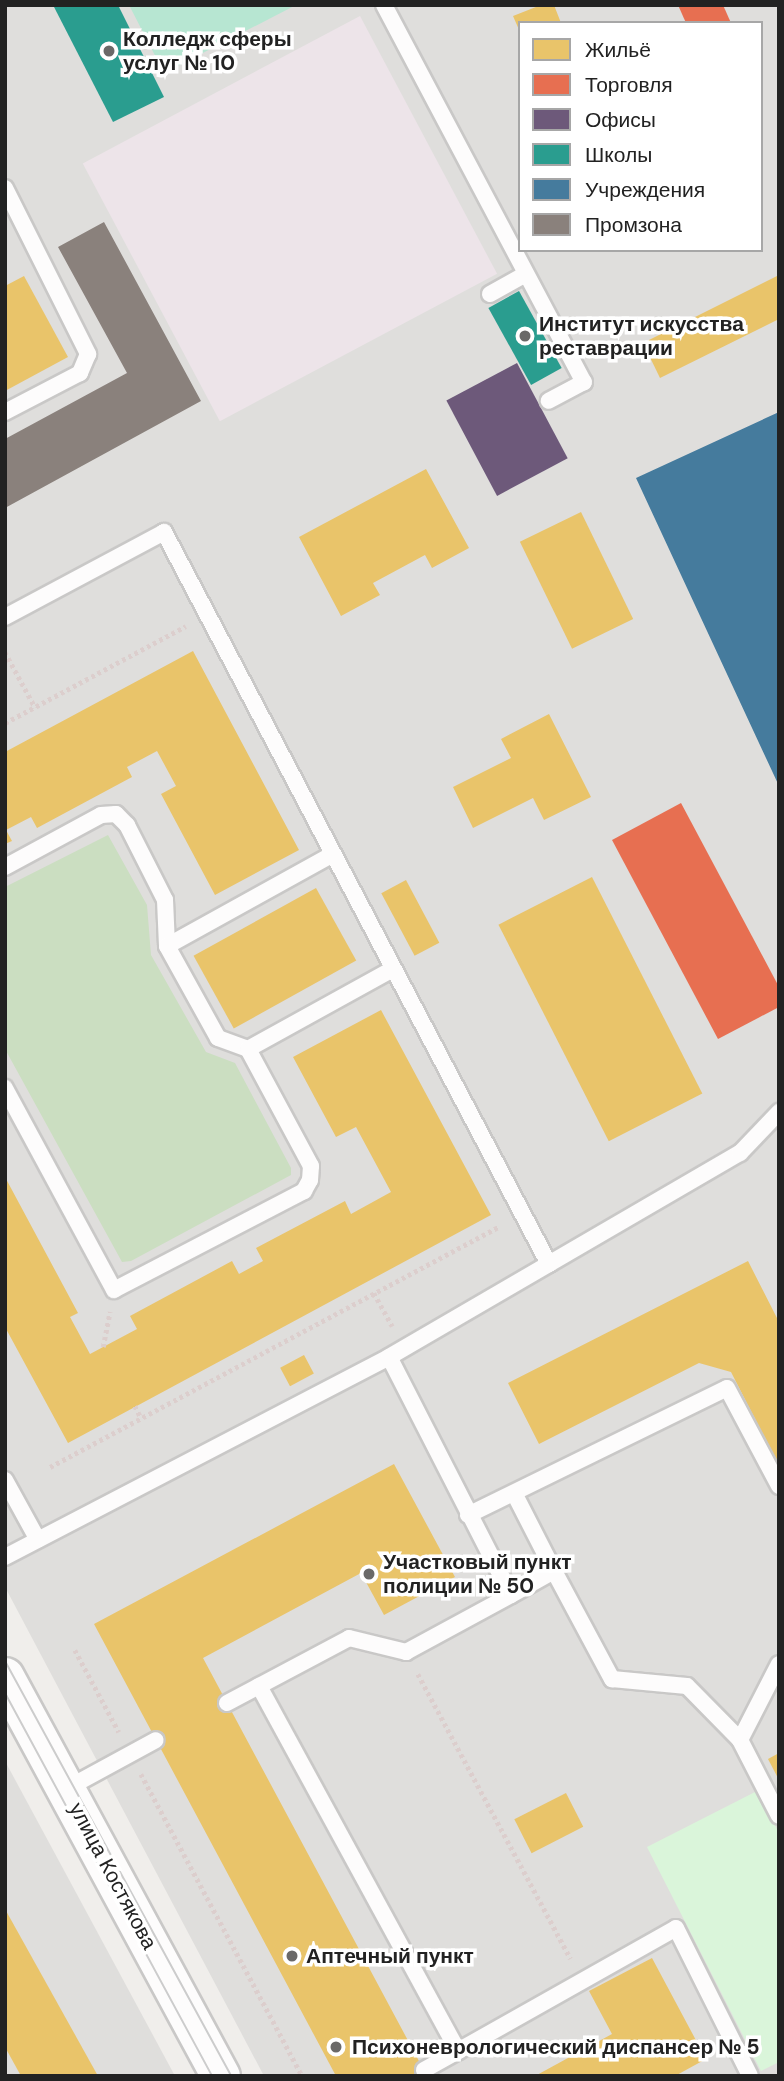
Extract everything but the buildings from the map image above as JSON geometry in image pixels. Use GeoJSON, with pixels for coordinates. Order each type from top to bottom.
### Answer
{"type":"FeatureCollection","features":[{"type":"Feature","properties":{"kind":"street","name":"улица Костякова"},"geometry":{"type":"LineString","coordinates":[[9,1694],[66,1788],[221,2076]]}},
{"type":"Feature","properties":{"kind":"lane"},"geometry":{"type":"LineString","coordinates":[[384,5],[584,382],[549,401]]}},
{"type":"Feature","properties":{"kind":"lane"},"geometry":{"type":"LineString","coordinates":[[5,188],[88,354],[80,373],[5,412]]}},
{"type":"Feature","properties":{"kind":"lane"},"geometry":{"type":"LineString","coordinates":[[490,293],[526,274]]}},
{"type":"Feature","properties":{"kind":"lane"},"geometry":{"type":"LineString","coordinates":[[5,617],[164,532],[548,1264]]}},
{"type":"Feature","properties":{"kind":"lane"},"geometry":{"type":"LineString","coordinates":[[5,867],[101,815],[116,814],[127,825],[165,900],[167,946],[218,1038],[248,1049],[311,1166],[310,1180],[304,1191],[114,1290],[7,1096]]}},
{"type":"Feature","properties":{"kind":"lane"},"geometry":{"type":"LineString","coordinates":[[167,946],[333,854]]}},
{"type":"Feature","properties":{"kind":"lane"},"geometry":{"type":"LineString","coordinates":[[248,1049],[393,969]]}},
{"type":"Feature","properties":{"kind":"lane"},"geometry":{"type":"LineString","coordinates":[[5,1557],[389,1357],[740,1153],[779,1112]]}},
{"type":"Feature","properties":{"kind":"lane"},"geometry":{"type":"LineString","coordinates":[[389,1357],[510,1595]]}},
{"type":"Feature","properties":{"kind":"lane"},"geometry":{"type":"LineString","coordinates":[[468,1516],[727,1388],[779,1486]]}},
{"type":"Feature","properties":{"kind":"lane"},"geometry":{"type":"LineString","coordinates":[[5,1480],[38,1540]]}},
{"type":"Feature","properties":{"kind":"lane"},"geometry":{"type":"LineString","coordinates":[[514,1493],[612,1679],[687,1686],[740,1740],[779,1816]]}},
{"type":"Feature","properties":{"kind":"lane"},"geometry":{"type":"LineString","coordinates":[[227,1703],[349,1638],[406,1651],[554,1572]]}},
{"type":"Feature","properties":{"kind":"lane"},"geometry":{"type":"LineString","coordinates":[[740,1740],[779,1664]]}},
{"type":"Feature","properties":{"kind":"lane"},"geometry":{"type":"LineString","coordinates":[[259,1686],[458,2051]]}},
{"type":"Feature","properties":{"kind":"lane"},"geometry":{"type":"LineString","coordinates":[[66,1788],[156,1740]]}},
{"type":"Feature","properties":{"kind":"lane"},"geometry":{"type":"LineString","coordinates":[[424,2070],[676,1928],[750,2076]]}},
{"type":"Feature","properties":{"kind":"path"},"geometry":{"type":"LineString","coordinates":[[5,723],[207,615]]}},
{"type":"Feature","properties":{"kind":"path"},"geometry":{"type":"LineString","coordinates":[[5,652],[35,707]]}},
{"type":"Feature","properties":{"kind":"path"},"geometry":{"type":"LineString","coordinates":[[50,1467],[522,1213]]}},
{"type":"Feature","properties":{"kind":"path"},"geometry":{"type":"LineString","coordinates":[[103,1347],[114,1290]]}},
{"type":"Feature","properties":{"kind":"path"},"geometry":{"type":"LineString","coordinates":[[374,1293],[404,1348]]}},
{"type":"Feature","properties":{"kind":"path"},"geometry":{"type":"LineString","coordinates":[[135,1406],[141,1418]]}},
{"type":"Feature","properties":{"kind":"path"},"geometry":{"type":"LineString","coordinates":[[75,1650],[302,2076]]}},
{"type":"Feature","properties":{"kind":"path"},"geometry":{"type":"LineString","coordinates":[[406,1651],[583,1981]]}},
{"type":"Feature","properties":{"kind":"shaded area"},"geometry":{"type":"Polygon","coordinates":[[[5,5],[779,5],[779,2076],[264,2076],[5,1587],[5,5]]]}},
{"type":"Feature","properties":{"kind":"shaded area"},"geometry":{"type":"Polygon","coordinates":[[[360,16],[497,274],[220,421],[83,163],[360,16]]]}},
{"type":"Feature","properties":{"kind":"shaded area"},"geometry":{"type":"Polygon","coordinates":[[[5,1761],[175,2076],[5,2076],[5,1761]]]}},
{"type":"Feature","properties":{"kind":"green space"},"geometry":{"type":"Polygon","coordinates":[[[129,5],[296,5],[164,73],[129,5]]]}},
{"type":"Feature","properties":{"kind":"green space"},"geometry":{"type":"Polygon","coordinates":[[[108,835],[147,905],[151,955],[206,1052],[235,1063],[291,1168],[291,1175],[131,1261],[122,1262],[5,1049],[5,887],[108,835]]]}},
{"type":"Feature","properties":{"kind":"green space"},"geometry":{"type":"Polygon","coordinates":[[[757,1791],[779,1833],[779,2062],[761,2071],[647,1847],[757,1791]]]}},
{"type":"Feature","properties":{"kind":"tram line"},"geometry":{"type":"LineString","coordinates":[[5,1661],[231,2076]]}},
{"type":"Feature","properties":{"kind":"tram line"},"geometry":{"type":"LineString","coordinates":[[5,1693],[212,2076]]}},
{"type":"Feature","properties":{"kind":"place","name":"Колледж сферы услуг № 10"},"geometry":{"type":"Point","coordinates":[109,51]}},
{"type":"Feature","properties":{"kind":"place","name":"Институт искусства реставрации"},"geometry":{"type":"Point","coordinates":[525,336]}},
{"type":"Feature","properties":{"kind":"place","name":"Участковый пункт полиции № 50"},"geometry":{"type":"Point","coordinates":[369,1574]}},
{"type":"Feature","properties":{"kind":"place","name":"Аптечный пункт"},"geometry":{"type":"Point","coordinates":[292,1956]}},
{"type":"Feature","properties":{"kind":"place","name":"Психоневрологический диспансер № 5"},"geometry":{"type":"Point","coordinates":[336,2047]}}]}
